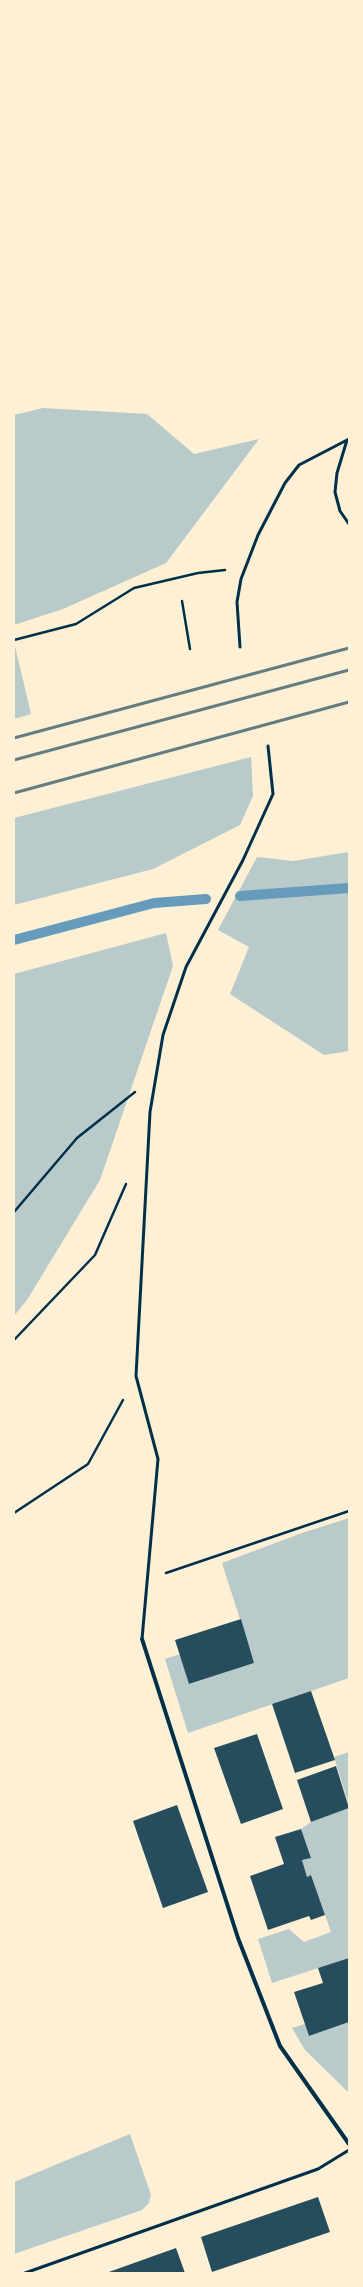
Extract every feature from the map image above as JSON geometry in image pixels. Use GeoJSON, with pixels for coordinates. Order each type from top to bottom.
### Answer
{"type":"FeatureCollection","features":[{"type":"Feature","properties":{"kind":"street"},"geometry":{"type":"LineString","coordinates":[[142,1639],[238,1938],[280,2046],[349,2144]]}},
{"type":"Feature","properties":{"kind":"lane"},"geometry":{"type":"LineString","coordinates":[[348,440],[337,473],[335,492],[340,511],[349,524]]}},
{"type":"Feature","properties":{"kind":"lane"},"geometry":{"type":"LineString","coordinates":[[240,647],[237,602],[241,579],[268,516],[285,483],[299,465],[348,440]]}},
{"type":"Feature","properties":{"kind":"lane"},"geometry":{"type":"LineString","coordinates":[[142,1639],[158,1459],[136,1376],[150,1112],[164,1035],[186,967],[243,860],[273,794],[268,746]]}},
{"type":"Feature","properties":{"kind":"lane"},"geometry":{"type":"LineString","coordinates":[[25,2273],[318,2169],[349,2150]]}},
{"type":"Feature","properties":{"kind":"path"},"geometry":{"type":"LineString","coordinates":[[14,640],[76,624],[134,588],[198,573],[246,568]]}},
{"type":"Feature","properties":{"kind":"path"},"geometry":{"type":"LineString","coordinates":[[182,601],[190,649]]}},
{"type":"Feature","properties":{"kind":"path"},"geometry":{"type":"LineString","coordinates":[[14,1212],[76,1138],[157,1074]]}},
{"type":"Feature","properties":{"kind":"path"},"geometry":{"type":"LineString","coordinates":[[14,1340],[95,1255],[127,1182]]}},
{"type":"Feature","properties":{"kind":"path"},"geometry":{"type":"LineString","coordinates":[[14,1513],[88,1464],[136,1376]]}},
{"type":"Feature","properties":{"kind":"path"},"geometry":{"type":"LineString","coordinates":[[148,1579],[349,1512]]}},
{"type":"Feature","properties":{"kind":"shaded area"},"geometry":{"type":"Polygon","coordinates":[[[43,408],[147,414],[194,454],[259,439],[166,563],[63,609],[14,625],[14,415],[43,408]]]}},
{"type":"Feature","properties":{"kind":"shaded area"},"geometry":{"type":"Polygon","coordinates":[[[14,642],[31,714],[14,719],[14,642]]]}},
{"type":"Feature","properties":{"kind":"shaded area"},"geometry":{"type":"Polygon","coordinates":[[[251,757],[253,796],[240,825],[153,869],[14,905],[14,818],[251,757]]]}},
{"type":"Feature","properties":{"kind":"shaded area"},"geometry":{"type":"Polygon","coordinates":[[[349,852],[349,1051],[324,1055],[230,994],[249,947],[218,930],[257,857],[293,861],[349,852]]]}},
{"type":"Feature","properties":{"kind":"shaded area"},"geometry":{"type":"Polygon","coordinates":[[[166,933],[173,966],[100,1180],[27,1300],[14,1316],[14,974],[166,933]]]}},
{"type":"Feature","properties":{"kind":"shaded area"},"geometry":{"type":"Polygon","coordinates":[[[349,1518],[349,1678],[188,1733],[165,1659],[180,1654],[190,1684],[254,1663],[222,1563],[302,1533],[349,1518]]]}},
{"type":"Feature","properties":{"kind":"shaded area"},"geometry":{"type":"Polygon","coordinates":[[[349,1752],[349,1805],[334,1757],[349,1752]]]}},
{"type":"Feature","properties":{"kind":"shaded area"},"geometry":{"type":"Polygon","coordinates":[[[349,1808],[349,1958],[272,1983],[258,1939],[289,1929],[304,1942],[331,1932],[311,1875],[307,1877],[302,1860],[310,1858],[301,1829],[311,1822],[349,1808]]]}},
{"type":"Feature","properties":{"kind":"shaded area"},"geometry":{"type":"Polygon","coordinates":[[[349,2022],[349,2093],[305,2050],[292,2028],[305,2024],[309,2036],[349,2022]]]}},
{"type":"Feature","properties":{"kind":"shaded area"},"geometry":{"type":"Polygon","coordinates":[[[130,2134],[151,2195],[149,2203],[142,2210],[14,2254],[14,2182],[130,2134]]]}},
{"type":"Feature","properties":{"kind":"building"},"geometry":{"type":"Polygon","coordinates":[[[241,1619],[254,1663],[189,1684],[175,1640],[241,1619]]]}},
{"type":"Feature","properties":{"kind":"building"},"geometry":{"type":"Polygon","coordinates":[[[311,1691],[335,1760],[295,1773],[272,1704],[311,1691]]]}},
{"type":"Feature","properties":{"kind":"building"},"geometry":{"type":"Polygon","coordinates":[[[257,1734],[283,1809],[241,1824],[214,1748],[257,1734]]]}},
{"type":"Feature","properties":{"kind":"building"},"geometry":{"type":"Polygon","coordinates":[[[336,1766],[349,1808],[311,1822],[297,1780],[336,1766]]]}},
{"type":"Feature","properties":{"kind":"building"},"geometry":{"type":"Polygon","coordinates":[[[177,1805],[208,1892],[163,1908],[133,1821],[177,1805]]]}},
{"type":"Feature","properties":{"kind":"building"},"geometry":{"type":"Polygon","coordinates":[[[301,1829],[311,1858],[302,1860],[307,1877],[311,1875],[325,1915],[311,1920],[309,1916],[268,1930],[250,1876],[284,1864],[275,1837],[301,1829]]]}},
{"type":"Feature","properties":{"kind":"building"},"geometry":{"type":"Polygon","coordinates":[[[349,1958],[349,2022],[309,2036],[294,1992],[323,1983],[318,1968],[349,1958]]]}},
{"type":"Feature","properties":{"kind":"building"},"geometry":{"type":"Polygon","coordinates":[[[318,2197],[330,2232],[212,2272],[201,2237],[318,2197]]]}},
{"type":"Feature","properties":{"kind":"building"},"geometry":{"type":"Polygon","coordinates":[[[176,2248],[185,2273],[106,2273],[176,2248]]]}},
{"type":"Feature","properties":{"kind":"waterway"},"geometry":{"type":"LineString","coordinates":[[240,896],[349,888]]}},
{"type":"Feature","properties":{"kind":"waterway"},"geometry":{"type":"LineString","coordinates":[[14,940],[154,903],[206,899]]}},
{"type":"Feature","properties":{"kind":"railway"},"geometry":{"type":"LineString","coordinates":[[14,738],[349,648]]}},
{"type":"Feature","properties":{"kind":"railway"},"geometry":{"type":"LineString","coordinates":[[14,760],[349,670]]}},
{"type":"Feature","properties":{"kind":"railway"},"geometry":{"type":"LineString","coordinates":[[14,793],[349,702]]}}]}
